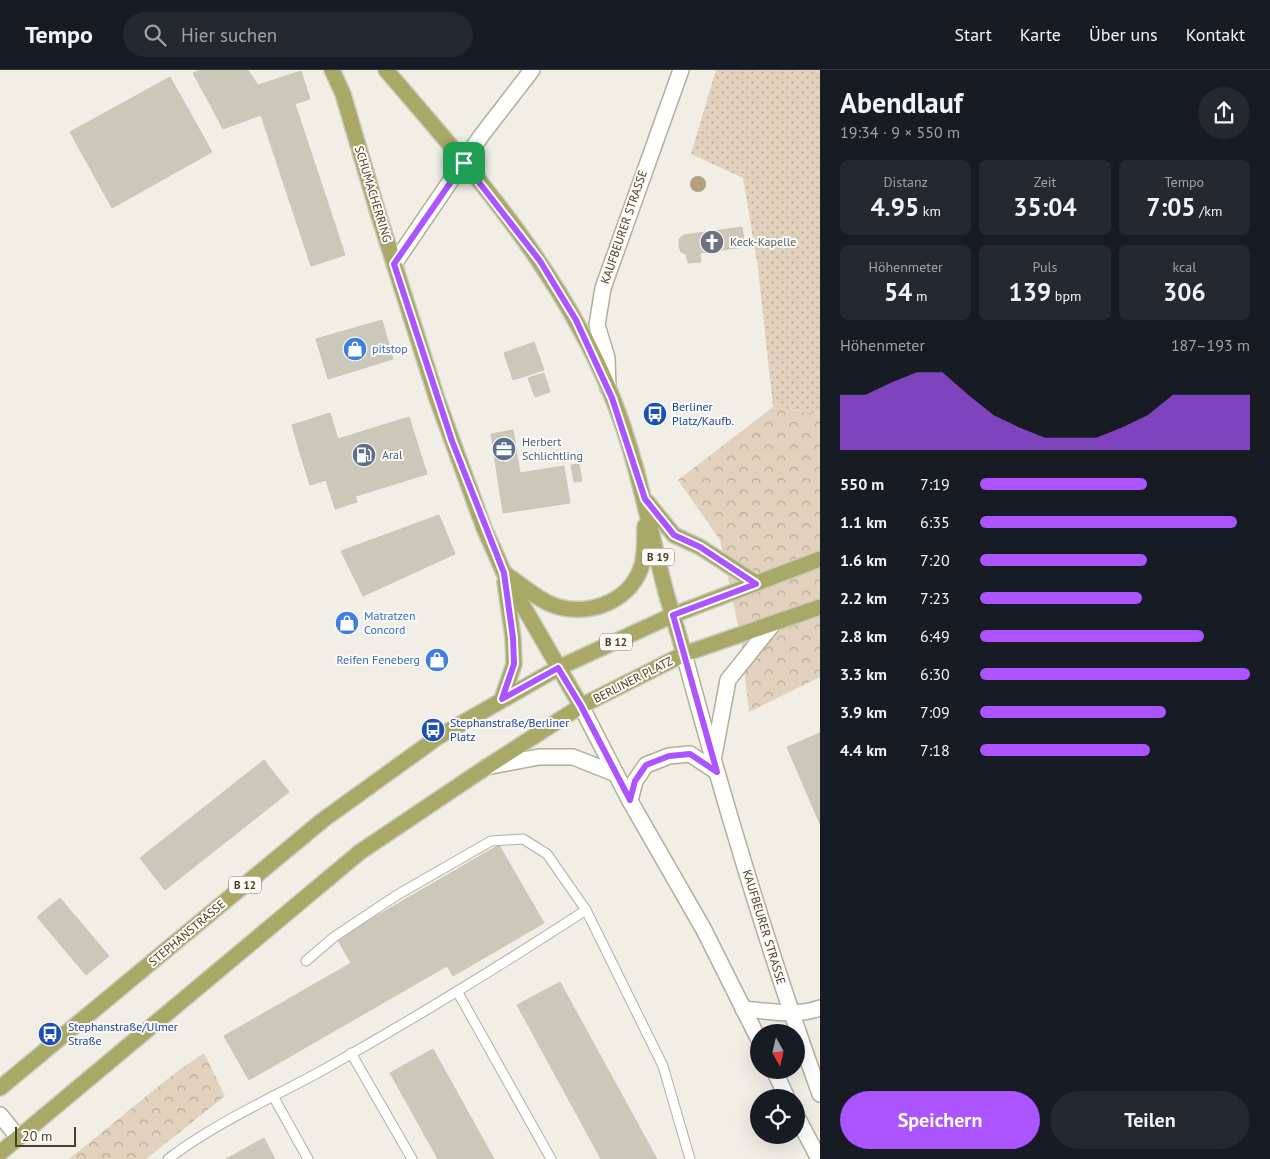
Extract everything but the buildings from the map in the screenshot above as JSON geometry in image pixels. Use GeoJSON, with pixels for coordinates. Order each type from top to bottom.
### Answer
{"type":"FeatureCollection","features":[{"type":"Feature","properties":{"kind":"main road","name":"SCHUMACHERRING"},"geometry":{"type":"LineString","coordinates":[[332,70],[344,94],[394,264],[452,441],[504,573]]}},
{"type":"Feature","properties":{"kind":"main road"},"geometry":{"type":"LineString","coordinates":[[386,70],[464,163],[540,261],[576,320],[608,388]]}},
{"type":"Feature","properties":{"kind":"main road"},"geometry":{"type":"LineString","coordinates":[[394,264],[481,136],[532,70]]}},
{"type":"Feature","properties":{"kind":"main road","name":"KAUFBEURER STRASSE"},"geometry":{"type":"LineString","coordinates":[[608,388],[607,358],[597,324],[603,288],[681,70]]}},
{"type":"Feature","properties":{"kind":"main road","name":"B 19"},"geometry":{"type":"LineString","coordinates":[[608,388],[622,425],[645,499]]}},
{"type":"Feature","properties":{"kind":"main road"},"geometry":{"type":"LineString","coordinates":[[504,573],[548,603],[566,608],[589,610],[624,594],[640,569],[644,554],[645,499]]}},
{"type":"Feature","properties":{"kind":"main road"},"geometry":{"type":"LineString","coordinates":[[645,499],[674,535],[700,547],[756,584]]}},
{"type":"Feature","properties":{"kind":"main road","name":"BERLINER PLATZ"},"geometry":{"type":"LineString","coordinates":[[645,499],[664,586],[715,765]]}},
{"type":"Feature","properties":{"kind":"main road"},"geometry":{"type":"LineString","coordinates":[[673,615],[820,560]]}},
{"type":"Feature","properties":{"kind":"main road"},"geometry":{"type":"LineString","coordinates":[[502,699],[514,664],[513,638],[504,573]]}},
{"type":"Feature","properties":{"kind":"main road","name":"BERLINER PLATZ"},"geometry":{"type":"LineString","coordinates":[[504,573],[581,706],[616,774]]}},
{"type":"Feature","properties":{"kind":"main road","name":"BERLINER PLATZ"},"geometry":{"type":"LineString","coordinates":[[485,768],[581,706],[684,654],[820,607]]}},
{"type":"Feature","properties":{"kind":"main road","name":"B 12"},"geometry":{"type":"LineString","coordinates":[[502,699],[558,668],[673,615]]}},
{"type":"Feature","properties":{"kind":"main road"},"geometry":{"type":"LineString","coordinates":[[630,800],[635,781],[646,765],[669,756],[690,754],[715,765],[728,680],[772,625]]}},
{"type":"Feature","properties":{"kind":"main road","name":"STEPHANSTRASSE"},"geometry":{"type":"LineString","coordinates":[[0,1088],[323,820],[438,737],[502,699]]}},
{"type":"Feature","properties":{"kind":"main road"},"geometry":{"type":"LineString","coordinates":[[0,1153],[360,852],[485,768],[539,757],[573,757],[616,774],[704,930],[751,1024]]}},
{"type":"Feature","properties":{"kind":"main road","name":"KAUFBEURER STRASSE"},"geometry":{"type":"LineString","coordinates":[[715,765],[791,1014],[820,1094]]}},
{"type":"Feature","properties":{"kind":"main road"},"geometry":{"type":"LineString","coordinates":[[743,1009],[791,1014],[810,1012],[820,1008]]}},
{"type":"Feature","properties":{"kind":"main road"},"geometry":{"type":"LineString","coordinates":[[0,1115],[18,1137]]}},
{"type":"Feature","properties":{"kind":"main road"},"geometry":{"type":"LineString","coordinates":[[805,1133],[818,1159]]}},
{"type":"Feature","properties":{"kind":"lane"},"geometry":{"type":"LineString","coordinates":[[306,961],[334,938],[397,895],[491,841],[523,839],[547,854],[586,910],[663,1066],[690,1159]]}},
{"type":"Feature","properties":{"kind":"lane"},"geometry":{"type":"LineString","coordinates":[[168,1159],[201,1135],[350,1054],[457,991],[586,910]]}},
{"type":"Feature","properties":{"kind":"lane"},"geometry":{"type":"LineString","coordinates":[[457,991],[551,1159]]}},
{"type":"Feature","properties":{"kind":"lane"},"geometry":{"type":"LineString","coordinates":[[350,1054],[412,1159]]}},
{"type":"Feature","properties":{"kind":"lane"},"geometry":{"type":"LineString","coordinates":[[273,1096],[308,1159]]}},
{"type":"Feature","properties":{"kind":"green space"},"geometry":{"type":"Polygon","coordinates":[[[716,70],[820,70],[820,414],[773,407],[758,268],[743,178],[691,154],[716,70]]]}},
{"type":"Feature","properties":{"kind":"green space"},"geometry":{"type":"Polygon","coordinates":[[[773,407],[820,414],[820,677],[749,712],[741,640],[720,540],[678,480],[773,407]]]}},
{"type":"Feature","properties":{"kind":"green space"},"geometry":{"type":"Polygon","coordinates":[[[204,1053],[225,1096],[146,1159],[69,1159],[175,1073],[204,1053]]]}},
{"type":"Feature","properties":{"kind":"place","name":"Keck-Kapelle"},"geometry":{"type":"Point","coordinates":[712,242]}},
{"type":"Feature","properties":{"kind":"place","name":"pitstop"},"geometry":{"type":"Point","coordinates":[355,349]}},
{"type":"Feature","properties":{"kind":"place","name":"Berliner Platz/Kaufb."},"geometry":{"type":"Point","coordinates":[655,414]}},
{"type":"Feature","properties":{"kind":"place","name":"Herbert Schlichtling"},"geometry":{"type":"Point","coordinates":[504,449]}},
{"type":"Feature","properties":{"kind":"place","name":"Aral"},"geometry":{"type":"Point","coordinates":[364,455]}},
{"type":"Feature","properties":{"kind":"place","name":"Matratzen Concord"},"geometry":{"type":"Point","coordinates":[347,623]}},
{"type":"Feature","properties":{"kind":"place","name":"Reifen Feneberg"},"geometry":{"type":"Point","coordinates":[437,660]}},
{"type":"Feature","properties":{"kind":"place","name":"Stephanstraße/Berliner Platz"},"geometry":{"type":"Point","coordinates":[433,730]}},
{"type":"Feature","properties":{"kind":"place","name":"Stephanstraße/Ulmer Straße"},"geometry":{"type":"Point","coordinates":[50,1034]}},
{"type":"Feature","properties":{"kind":"route"},"geometry":{"type":"LineString","coordinates":[[464,163],[540,261],[576,320],[612,398],[645,499],[674,535],[700,547],[756,584],[673,615],[717,772],[690,754],[669,756],[646,765],[635,781],[630,800],[581,706],[558,668],[502,699],[514,664],[513,638],[504,573],[484,528],[452,441],[394,264],[464,163]]}}]}
